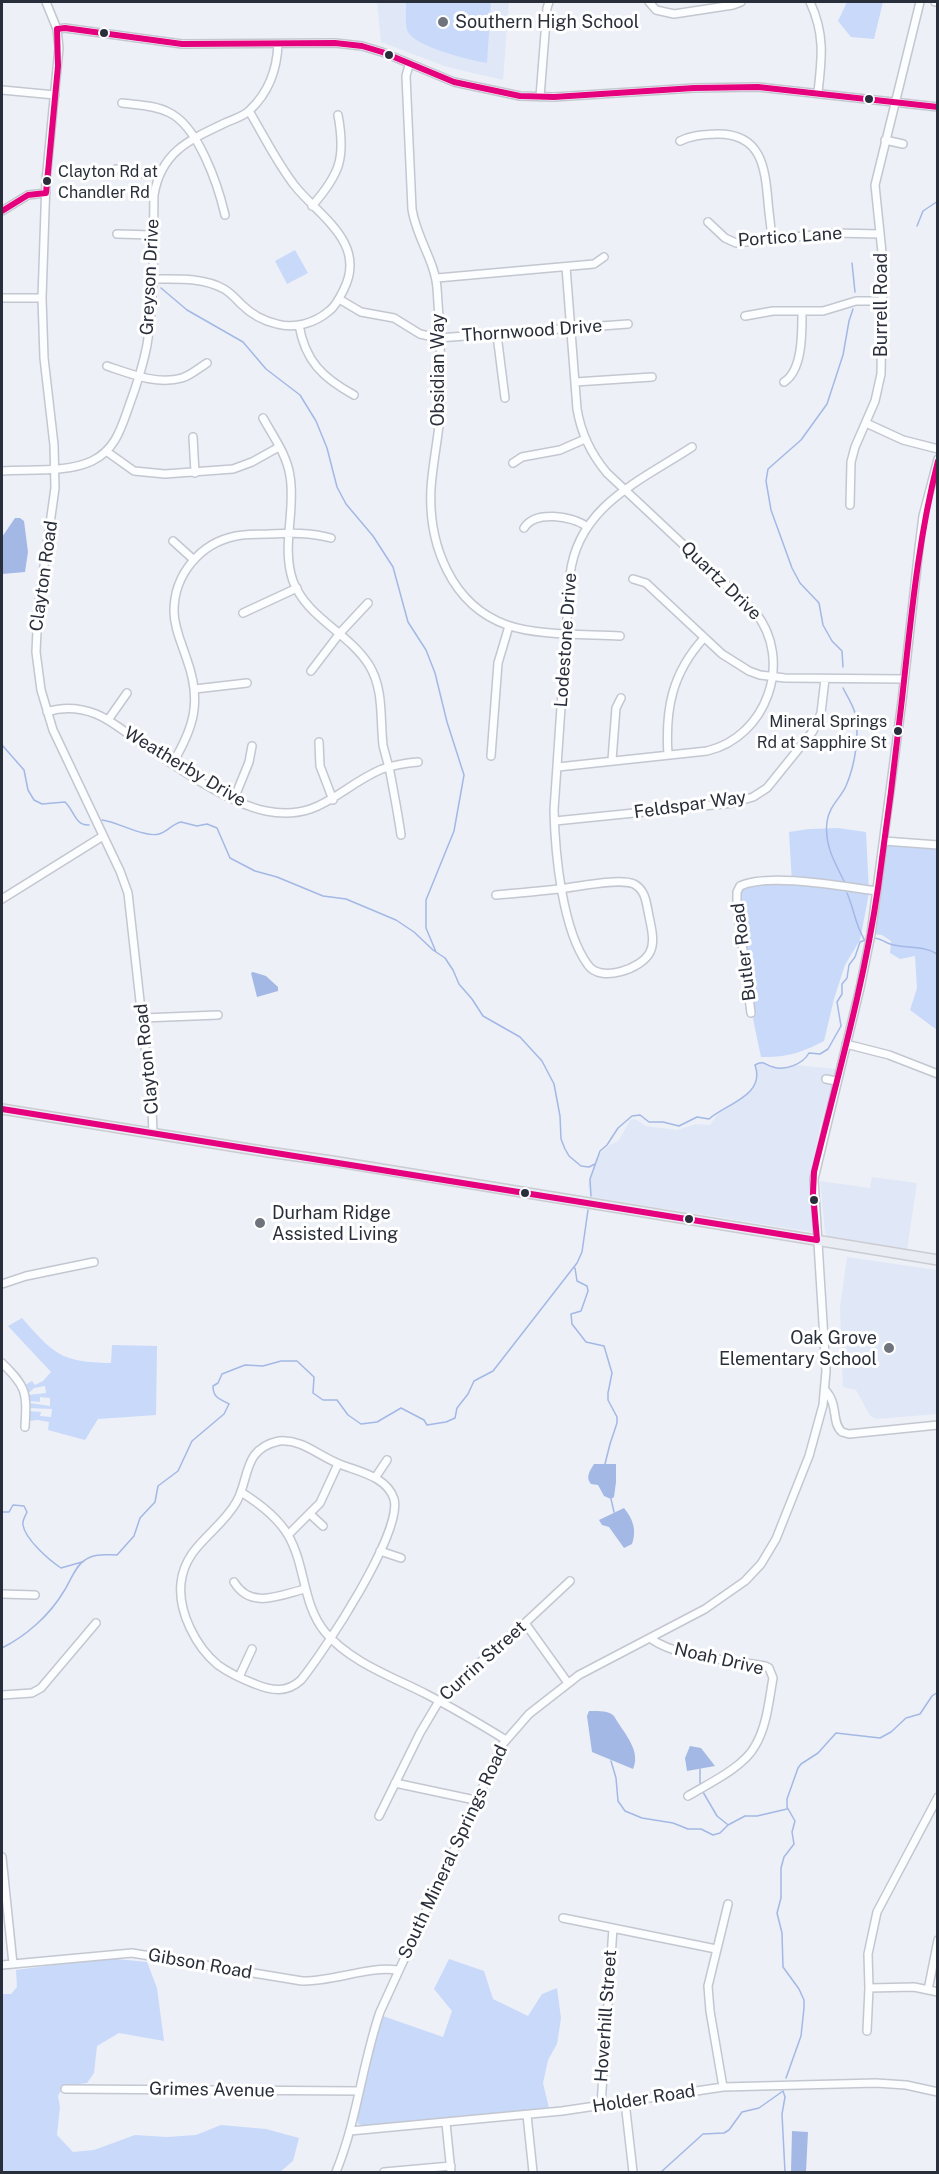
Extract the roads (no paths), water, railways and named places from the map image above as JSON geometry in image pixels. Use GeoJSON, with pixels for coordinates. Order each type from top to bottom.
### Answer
{"type":"FeatureCollection","features":[{"type":"Feature","properties":{"kind":"highway"},"geometry":{"type":"LineString","coordinates":[[2,1109],[938,1260]]}},
{"type":"Feature","properties":{"kind":"street","name":"Clayton Road"},"geometry":{"type":"LineString","coordinates":[[46,2],[57,28],[59,57],[46,193],[42,298],[44,358],[55,469],[53,508],[35,644],[39,682],[46,712],[124,881],[130,900],[153,1111],[153,1133]]}},
{"type":"Feature","properties":{"kind":"street"},"geometry":{"type":"LineString","coordinates":[[540,97],[549,2]]}},
{"type":"Feature","properties":{"kind":"street"},"geometry":{"type":"LineString","coordinates":[[649,2],[656,10],[674,14],[741,2]]}},
{"type":"Feature","properties":{"kind":"street"},"geometry":{"type":"LineString","coordinates":[[810,2],[816,14],[822,39],[818,92]]}},
{"type":"Feature","properties":{"kind":"street","name":"Burrell Road"},"geometry":{"type":"LineString","coordinates":[[850,505],[851,462],[880,383],[882,262],[875,185],[920,2]]}},
{"type":"Feature","properties":{"kind":"street"},"geometry":{"type":"LineString","coordinates":[[57,28],[182,44],[356,45],[382,52],[439,78],[466,86],[540,97],[758,87],[938,107]]}},
{"type":"Feature","properties":{"kind":"street","name":"Greyson Drive"},"geometry":{"type":"LineString","coordinates":[[106,451],[114,444],[120,430],[146,348],[151,315],[154,195],[159,176],[174,153],[194,138],[249,111],[272,80],[277,62],[278,44]]}},
{"type":"Feature","properties":{"kind":"street","name":"Obsidian Way"},"geometry":{"type":"LineString","coordinates":[[409,65],[407,104],[412,209],[417,230],[437,278],[441,402],[431,496],[433,521],[440,553],[451,580],[460,593],[483,614],[509,626],[534,631],[620,636]]}},
{"type":"Feature","properties":{"kind":"street"},"geometry":{"type":"LineString","coordinates":[[2,90],[55,95]]}},
{"type":"Feature","properties":{"kind":"street"},"geometry":{"type":"LineString","coordinates":[[122,103],[170,112],[186,125],[215,179],[225,215]]}},
{"type":"Feature","properties":{"kind":"street"},"geometry":{"type":"LineString","coordinates":[[152,279],[208,283],[225,290],[251,312],[283,326],[311,322],[332,309],[339,299],[349,276],[348,252],[336,228],[312,206],[288,176],[249,111]]}},
{"type":"Feature","properties":{"kind":"street"},"geometry":{"type":"LineString","coordinates":[[312,206],[333,181],[340,163],[338,115]]}},
{"type":"Feature","properties":{"kind":"street"},"geometry":{"type":"LineString","coordinates":[[680,141],[689,136],[720,134],[734,136],[752,146],[763,163],[772,239]]}},
{"type":"Feature","properties":{"kind":"street"},"geometry":{"type":"LineString","coordinates":[[885,140],[903,144]]}},
{"type":"Feature","properties":{"kind":"street"},"geometry":{"type":"LineString","coordinates":[[116,169],[159,176]]}},
{"type":"Feature","properties":{"kind":"street"},"geometry":{"type":"LineString","coordinates":[[2,211],[22,198],[40,192],[46,193]]}},
{"type":"Feature","properties":{"kind":"street","name":"Portico Lane"},"geometry":{"type":"LineString","coordinates":[[708,222],[731,242],[834,233],[880,234]]}},
{"type":"Feature","properties":{"kind":"street"},"geometry":{"type":"LineString","coordinates":[[117,234],[153,235]]}},
{"type":"Feature","properties":{"kind":"street"},"geometry":{"type":"LineString","coordinates":[[437,278],[594,264],[604,257]]}},
{"type":"Feature","properties":{"kind":"street","name":"Quartz Drive"},"geometry":{"type":"LineString","coordinates":[[558,767],[707,751],[731,742],[745,731],[764,706],[772,677],[773,647],[767,629],[760,619],[602,467],[585,439],[578,417],[566,267]]}},
{"type":"Feature","properties":{"kind":"street"},"geometry":{"type":"LineString","coordinates":[[2,298],[42,298]]}},
{"type":"Feature","properties":{"kind":"street","name":"Thornwood Drive"},"geometry":{"type":"LineString","coordinates":[[339,299],[362,312],[394,318],[420,334],[440,338],[628,324]]}},
{"type":"Feature","properties":{"kind":"street"},"geometry":{"type":"LineString","coordinates":[[745,316],[762,312],[823,311],[856,301],[882,300]]}},
{"type":"Feature","properties":{"kind":"street"},"geometry":{"type":"LineString","coordinates":[[784,382],[791,375],[800,352],[802,311]]}},
{"type":"Feature","properties":{"kind":"street"},"geometry":{"type":"LineString","coordinates":[[299,325],[306,350],[318,370],[328,380],[354,395]]}},
{"type":"Feature","properties":{"kind":"street"},"geometry":{"type":"LineString","coordinates":[[497,335],[505,398]]}},
{"type":"Feature","properties":{"kind":"street"},"geometry":{"type":"LineString","coordinates":[[107,366],[139,376],[177,379],[187,376],[207,363]]}},
{"type":"Feature","properties":{"kind":"street"},"geometry":{"type":"LineString","coordinates":[[575,382],[652,377]]}},
{"type":"Feature","properties":{"kind":"street"},"geometry":{"type":"LineString","coordinates":[[263,418],[279,447],[290,475],[290,562],[297,588],[312,611],[340,633],[364,657],[374,675],[380,698],[383,745],[401,835]]}},
{"type":"Feature","properties":{"kind":"street"},"geometry":{"type":"LineString","coordinates":[[866,423],[903,440],[938,449]]}},
{"type":"Feature","properties":{"kind":"street"},"geometry":{"type":"LineString","coordinates":[[193,437],[195,473]]}},
{"type":"Feature","properties":{"kind":"street"},"geometry":{"type":"LineString","coordinates":[[513,463],[522,457],[560,450],[585,439]]}},
{"type":"Feature","properties":{"kind":"street"},"geometry":{"type":"LineString","coordinates":[[2,471],[55,469],[85,464],[106,451],[125,466],[144,473],[195,473],[233,469],[252,462],[279,447]]}},
{"type":"Feature","properties":{"kind":"street","name":"Lodestone Drive"},"geometry":{"type":"LineString","coordinates":[[496,895],[562,888],[624,882],[637,886],[646,899],[651,951],[636,965],[612,974],[600,974],[586,963],[568,917],[562,888],[555,821],[566,633],[572,562],[586,526],[609,502],[692,447]]}},
{"type":"Feature","properties":{"kind":"street","name":"South Mineral Springs Road"},"geometry":{"type":"LineString","coordinates":[[336,2172],[350,2131],[371,2038],[397,1971],[506,1740],[529,1714],[586,1671],[730,1594],[745,1581],[761,1564],[776,1539],[801,1481],[819,1420],[825,1390],[824,1336],[814,1179],[871,934],[923,516],[938,459]]}},
{"type":"Feature","properties":{"kind":"street"},"geometry":{"type":"LineString","coordinates":[[524,528],[535,520],[553,517],[573,519],[586,526]]}},
{"type":"Feature","properties":{"kind":"street"},"geometry":{"type":"LineString","coordinates":[[172,764],[193,722],[195,689],[177,631],[174,612],[179,584],[194,560],[208,547],[225,539],[245,535],[290,533],[331,538]]}},
{"type":"Feature","properties":{"kind":"street"},"geometry":{"type":"LineString","coordinates":[[173,541],[194,560]]}},
{"type":"Feature","properties":{"kind":"street"},"geometry":{"type":"LineString","coordinates":[[633,579],[646,583],[704,639],[738,665],[760,675],[825,679],[904,679]]}},
{"type":"Feature","properties":{"kind":"street"},"geometry":{"type":"LineString","coordinates":[[243,613],[297,588]]}},
{"type":"Feature","properties":{"kind":"street"},"geometry":{"type":"LineString","coordinates":[[311,671],[340,633],[368,603]]}},
{"type":"Feature","properties":{"kind":"street"},"geometry":{"type":"LineString","coordinates":[[491,756],[498,663],[509,626]]}},
{"type":"Feature","properties":{"kind":"street"},"geometry":{"type":"LineString","coordinates":[[668,755],[669,711],[673,689],[684,663],[704,639]]}},
{"type":"Feature","properties":{"kind":"street","name":"Feldspar Way"},"geometry":{"type":"LineString","coordinates":[[555,821],[733,803],[753,797],[772,783],[813,731],[821,713],[825,679]]}},
{"type":"Feature","properties":{"kind":"street"},"geometry":{"type":"LineString","coordinates":[[195,689],[247,683]]}},
{"type":"Feature","properties":{"kind":"street"},"geometry":{"type":"LineString","coordinates":[[108,720],[127,693]]}},
{"type":"Feature","properties":{"kind":"street"},"geometry":{"type":"LineString","coordinates":[[612,760],[616,708],[621,698]]}},
{"type":"Feature","properties":{"kind":"street","name":"Weatherby Drive"},"geometry":{"type":"LineString","coordinates":[[46,712],[56,709],[75,709],[93,713],[108,720],[172,764],[234,799],[265,811],[286,813],[318,807],[376,772],[389,767],[418,762]]}},
{"type":"Feature","properties":{"kind":"street"},"geometry":{"type":"LineString","coordinates":[[318,742],[320,766],[333,800]]}},
{"type":"Feature","properties":{"kind":"street"},"geometry":{"type":"LineString","coordinates":[[234,799],[249,762],[252,746]]}},
{"type":"Feature","properties":{"kind":"street"},"geometry":{"type":"LineString","coordinates":[[2,898],[103,836]]}},
{"type":"Feature","properties":{"kind":"street"},"geometry":{"type":"LineString","coordinates":[[884,841],[938,845]]}},
{"type":"Feature","properties":{"kind":"street","name":"Butler Road"},"geometry":{"type":"LineString","coordinates":[[751,1013],[737,904],[737,892],[740,886],[786,881],[878,891]]}},
{"type":"Feature","properties":{"kind":"street"},"geometry":{"type":"LineString","coordinates":[[143,1018],[218,1015]]}},
{"type":"Feature","properties":{"kind":"street"},"geometry":{"type":"LineString","coordinates":[[846,1044],[889,1055],[938,1074]]}},
{"type":"Feature","properties":{"kind":"street"},"geometry":{"type":"LineString","coordinates":[[826,1079],[836,1081]]}},
{"type":"Feature","properties":{"kind":"street"},"geometry":{"type":"LineString","coordinates":[[2,1284],[26,1276],[94,1262]]}},
{"type":"Feature","properties":{"kind":"street"},"geometry":{"type":"LineString","coordinates":[[2,1363],[19,1380],[24,1392],[26,1398],[25,1427]]}},
{"type":"Feature","properties":{"kind":"street"},"geometry":{"type":"LineString","coordinates":[[825,1390],[833,1401],[837,1426],[842,1432],[849,1434],[938,1425]]}},
{"type":"Feature","properties":{"kind":"street"},"geometry":{"type":"LineString","coordinates":[[274,1442],[297,1442],[338,1464],[375,1478],[387,1487],[393,1497],[391,1525],[355,1601],[307,1674],[291,1688],[269,1689],[239,1677],[215,1662],[198,1639],[185,1614],[181,1587],[184,1568],[192,1552],[234,1507],[249,1464],[264,1447],[274,1442]]}},
{"type":"Feature","properties":{"kind":"street"},"geometry":{"type":"LineString","coordinates":[[375,1478],[387,1460]]}},
{"type":"Feature","properties":{"kind":"street"},"geometry":{"type":"LineString","coordinates":[[288,1535],[310,1514],[326,1494],[338,1464]]}},
{"type":"Feature","properties":{"kind":"street"},"geometry":{"type":"LineString","coordinates":[[241,1492],[260,1505],[288,1535],[315,1616],[331,1639],[356,1657],[506,1740]]}},
{"type":"Feature","properties":{"kind":"street"},"geometry":{"type":"LineString","coordinates":[[310,1514],[323,1526]]}},
{"type":"Feature","properties":{"kind":"street"},"geometry":{"type":"LineString","coordinates":[[380,1551],[400,1558]]}},
{"type":"Feature","properties":{"kind":"street","name":"Currin Street"},"geometry":{"type":"LineString","coordinates":[[379,1816],[420,1733],[439,1701],[460,1679],[570,1581]]}},
{"type":"Feature","properties":{"kind":"street"},"geometry":{"type":"LineString","coordinates":[[234,1582],[244,1594],[259,1599],[305,1589]]}},
{"type":"Feature","properties":{"kind":"street"},"geometry":{"type":"LineString","coordinates":[[2,1594],[35,1595]]}},
{"type":"Feature","properties":{"kind":"street"},"geometry":{"type":"LineString","coordinates":[[2,1695],[32,1693],[41,1689],[96,1623]]}},
{"type":"Feature","properties":{"kind":"street"},"geometry":{"type":"LineString","coordinates":[[525,1623],[568,1683]]}},
{"type":"Feature","properties":{"kind":"street","name":"Noah Drive"},"geometry":{"type":"LineString","coordinates":[[650,1638],[669,1648],[765,1666],[771,1671],[773,1678],[764,1726],[755,1747],[746,1758],[713,1782],[688,1796]]}},
{"type":"Feature","properties":{"kind":"street"},"geometry":{"type":"LineString","coordinates":[[239,1677],[252,1649]]}},
{"type":"Feature","properties":{"kind":"street"},"geometry":{"type":"LineString","coordinates":[[395,1783],[476,1800]]}},
{"type":"Feature","properties":{"kind":"street"},"geometry":{"type":"LineString","coordinates":[[867,2031],[870,1988],[869,1942],[877,1912],[938,1797]]}},
{"type":"Feature","properties":{"kind":"street"},"geometry":{"type":"LineString","coordinates":[[2,1857],[13,1964]]}},
{"type":"Feature","properties":{"kind":"street"},"geometry":{"type":"LineString","coordinates":[[723,2087],[708,1996],[708,1982],[728,1904]]}},
{"type":"Feature","properties":{"kind":"street"},"geometry":{"type":"LineString","coordinates":[[563,1918],[716,1949]]}},
{"type":"Feature","properties":{"kind":"street","name":"Hoverhill Street"},"geometry":{"type":"LineString","coordinates":[[601,2105],[613,1928]]}},
{"type":"Feature","properties":{"kind":"street"},"geometry":{"type":"LineString","coordinates":[[928,1990],[938,1940]]}},
{"type":"Feature","properties":{"kind":"street","name":"Gibson Road"},"geometry":{"type":"LineString","coordinates":[[2,1965],[132,1953],[302,1981],[385,1969],[397,1971]]}},
{"type":"Feature","properties":{"kind":"street"},"geometry":{"type":"LineString","coordinates":[[870,1988],[914,1987],[938,1992]]}},
{"type":"Feature","properties":{"kind":"street","name":"Holder Road"},"geometry":{"type":"LineString","coordinates":[[350,2131],[527,2115],[723,2087],[890,2083],[938,2092]]}},
{"type":"Feature","properties":{"kind":"street","name":"Grimes Avenue"},"geometry":{"type":"LineString","coordinates":[[64,2089],[359,2091]]}},
{"type":"Feature","properties":{"kind":"street"},"geometry":{"type":"LineString","coordinates":[[625,2102],[633,2172]]}},
{"type":"Feature","properties":{"kind":"street"},"geometry":{"type":"LineString","coordinates":[[527,2115],[533,2172]]}},
{"type":"Feature","properties":{"kind":"street"},"geometry":{"type":"LineString","coordinates":[[384,2172],[451,2169],[446,2123]]}},
{"type":"Feature","properties":{"kind":"waterway"},"geometry":{"type":"LineString","coordinates":[[917,226],[923,211],[938,201]]}},
{"type":"Feature","properties":{"kind":"waterway"},"geometry":{"type":"LineString","coordinates":[[852,263],[855,292]]}},
{"type":"Feature","properties":{"kind":"waterway"},"geometry":{"type":"LineString","coordinates":[[161,288],[187,310],[243,342],[266,369],[300,395],[316,421],[327,448],[337,487],[346,504],[373,536],[393,567],[408,622],[426,650],[435,673],[447,722],[464,775],[454,831],[426,900],[426,928],[436,952]]}},
{"type":"Feature","properties":{"kind":"waterway"},"geometry":{"type":"LineString","coordinates":[[843,667],[842,651],[832,641],[823,625],[819,603],[800,583],[792,568],[771,510],[766,481],[768,469],[801,440],[827,404],[843,355],[853,309]]}},
{"type":"Feature","properties":{"kind":"waterway"},"geometry":{"type":"LineString","coordinates":[[843,688],[855,713],[856,750],[844,791],[830,811],[827,838],[831,854],[845,883]]}},
{"type":"Feature","properties":{"kind":"waterway"},"geometry":{"type":"LineString","coordinates":[[2,745],[24,770],[28,790],[34,800],[42,804],[65,802],[81,823],[89,825]]}},
{"type":"Feature","properties":{"kind":"waterway"},"geometry":{"type":"LineString","coordinates":[[102,820],[153,835],[162,833],[181,822],[197,826],[207,824],[217,828],[230,858],[255,871],[277,877],[323,896],[346,899],[396,920],[414,932],[445,958],[459,984],[483,1016],[520,1037],[542,1061],[554,1084],[560,1116],[561,1139],[565,1149],[569,1156],[581,1166],[589,1167],[595,1164]]}},
{"type":"Feature","properties":{"kind":"waterway"},"geometry":{"type":"LineString","coordinates":[[847,893],[864,939]]}},
{"type":"Feature","properties":{"kind":"waterway"},"geometry":{"type":"LineString","coordinates":[[872,938],[896,945],[921,948],[938,955]]}},
{"type":"Feature","properties":{"kind":"waterway"},"geometry":{"type":"LineString","coordinates":[[591,1196],[590,1179],[600,1151],[607,1145],[618,1128],[632,1116],[640,1115],[649,1122],[663,1122],[679,1126],[697,1117],[709,1119],[749,1092],[757,1076],[755,1065],[763,1063],[778,1068],[788,1067],[803,1060],[809,1053],[820,1054],[828,1049],[841,1026],[837,1002],[842,994],[842,984],[847,978],[849,965],[855,957],[860,942],[868,939]]}},
{"type":"Feature","properties":{"kind":"waterway"},"geometry":{"type":"LineString","coordinates":[[2,1648],[20,1637],[45,1616],[81,1563],[96,1555],[117,1555],[134,1536],[140,1518],[155,1502],[158,1486],[178,1471],[192,1441],[224,1414],[229,1404],[216,1396],[213,1390],[213,1386],[218,1383],[222,1374],[245,1365],[263,1366],[281,1361],[297,1361],[314,1377],[313,1393],[323,1400],[337,1400],[348,1415],[361,1424],[377,1422],[401,1408],[424,1420],[427,1425],[455,1418],[457,1408],[468,1394],[474,1381],[493,1371],[577,1263],[582,1252],[588,1210]]}},
{"type":"Feature","properties":{"kind":"waterway"},"geometry":{"type":"LineString","coordinates":[[575,1268],[577,1281],[587,1286],[588,1291],[581,1311],[571,1314],[572,1324],[586,1342],[604,1346],[612,1373],[608,1400],[617,1417],[617,1423],[605,1464]]}},
{"type":"Feature","properties":{"kind":"waterway"},"geometry":{"type":"LineString","coordinates":[[611,1499],[614,1512]]}},
{"type":"Feature","properties":{"kind":"waterway"},"geometry":{"type":"LineString","coordinates":[[2,1512],[9,1512],[13,1505],[24,1506],[27,1512],[23,1522],[25,1531],[44,1555],[61,1568],[82,1562]]}},
{"type":"Feature","properties":{"kind":"waterway"},"geometry":{"type":"LineString","coordinates":[[786,2078],[801,2036],[804,2000],[783,1967],[782,1933],[777,1913],[781,1898],[781,1868],[784,1857],[794,1844],[792,1832],[795,1821],[787,1807],[787,1799],[798,1768],[818,1753],[836,1733],[880,1738],[891,1732],[906,1718],[920,1714],[932,1696],[938,1692]]}},
{"type":"Feature","properties":{"kind":"waterway"},"geometry":{"type":"LineString","coordinates":[[611,1761],[616,1778],[618,1801],[625,1811],[642,1818],[673,1823],[688,1829],[701,1829],[713,1835],[720,1833],[728,1825],[745,1816],[757,1816],[787,1809]]}},
{"type":"Feature","properties":{"kind":"waterway"},"geometry":{"type":"LineString","coordinates":[[700,1769],[700,1784]]}},
{"type":"Feature","properties":{"kind":"waterway"},"geometry":{"type":"LineString","coordinates":[[703,1792],[717,1816],[727,1824]]}},
{"type":"Feature","properties":{"kind":"waterway"},"geometry":{"type":"LineString","coordinates":[[661,2172],[703,2134],[724,2133],[729,2130],[742,2112],[759,2108],[783,2091],[785,2097],[782,2114],[785,2172]]}},
{"type":"Feature","properties":{"kind":"place","name":"Southern High School"},"geometry":{"type":"Point","coordinates":[443,22]}},
{"type":"Feature","properties":{"kind":"place","name":"Clayton Rd at Chandler Rd"},"geometry":{"type":"Point","coordinates":[47,181]}},
{"type":"Feature","properties":{"kind":"place","name":"Mineral Springs Rd at Sapphire St"},"geometry":{"type":"Point","coordinates":[898,731]}},
{"type":"Feature","properties":{"kind":"place","name":"Durham Ridge Assisted Living"},"geometry":{"type":"Point","coordinates":[260,1223]}},
{"type":"Feature","properties":{"kind":"place","name":"Oak Grove Elementary School"},"geometry":{"type":"Point","coordinates":[889,1348]}}]}
